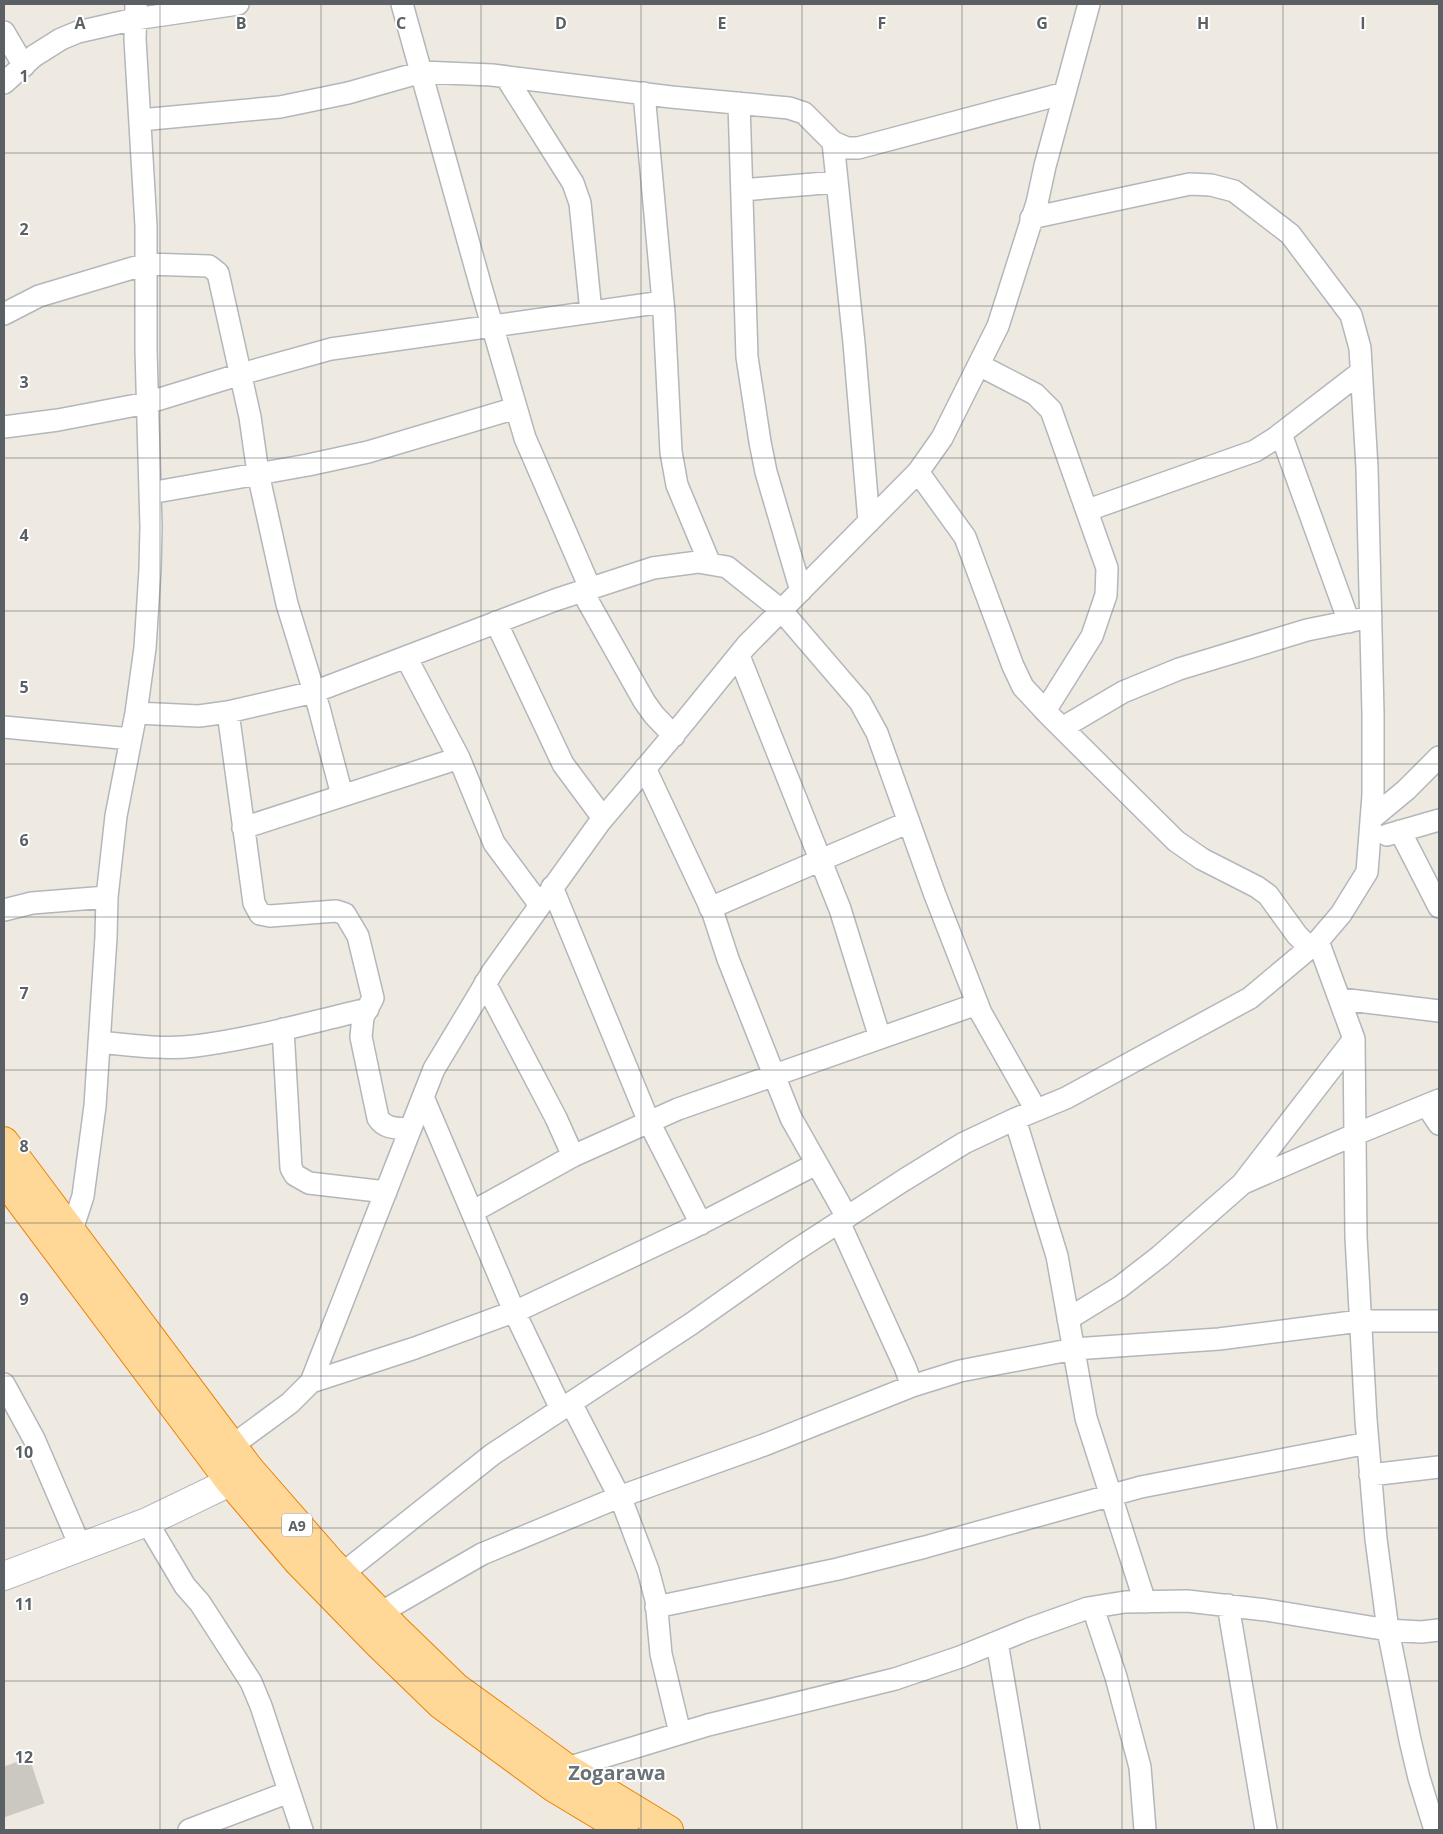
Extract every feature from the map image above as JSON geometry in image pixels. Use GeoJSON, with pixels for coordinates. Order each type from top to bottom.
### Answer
{"type":"FeatureCollection","features":[{"type":"Feature","properties":{"kind":"highway","name":"A9"},"geometry":{"type":"LineString","coordinates":[[4,1141],[248,1468],[309,1540],[456,1687],[567,1768],[669,1830]]}},
{"type":"Feature","properties":{"kind":"highway","name":"A9"},"geometry":{"type":"LineString","coordinates":[[4,1180],[230,1482],[298,1562],[441,1705],[554,1788],[624,1830]]}},
{"type":"Feature","properties":{"kind":"main road"},"geometry":{"type":"LineString","coordinates":[[4,1576],[147,1522],[230,1482]]}},
{"type":"Feature","properties":{"kind":"street"},"geometry":{"type":"LineString","coordinates":[[4,83],[34,56],[61,39],[135,11],[238,4]]}},
{"type":"Feature","properties":{"kind":"street"},"geometry":{"type":"LineString","coordinates":[[402,4],[525,438],[586,589],[644,701],[654,715],[674,736]]}},
{"type":"Feature","properties":{"kind":"street"},"geometry":{"type":"LineString","coordinates":[[233,1446],[290,1403],[311,1382],[434,1069],[485,983],[552,887],[603,818],[674,736],[739,656],[781,610],[918,472],[942,438],[998,326],[1031,218],[1089,4]]}},
{"type":"Feature","properties":{"kind":"street"},"geometry":{"type":"LineString","coordinates":[[72,1230],[83,1196],[95,1106],[107,897],[116,816],[136,713],[145,648],[150,570],[146,226],[135,11]]}},
{"type":"Feature","properties":{"kind":"street"},"geometry":{"type":"LineString","coordinates":[[4,32],[24,66]]}},
{"type":"Feature","properties":{"kind":"street"},"geometry":{"type":"LineString","coordinates":[[140,120],[280,107],[348,92],[422,72],[506,76],[644,94],[789,108],[804,113],[833,142],[847,148],[858,148],[1065,93]]}},
{"type":"Feature","properties":{"kind":"street"},"geometry":{"type":"LineString","coordinates":[[506,76],[573,183],[580,202],[591,312]]}},
{"type":"Feature","properties":{"kind":"street"},"geometry":{"type":"LineString","coordinates":[[644,94],[663,302],[671,452],[677,485],[710,564]]}},
{"type":"Feature","properties":{"kind":"street"},"geometry":{"type":"LineString","coordinates":[[739,103],[747,357],[766,472],[801,591]]}},
{"type":"Feature","properties":{"kind":"street"},"geometry":{"type":"LineString","coordinates":[[833,142],[854,343],[869,522]]}},
{"type":"Feature","properties":{"kind":"street"},"geometry":{"type":"LineString","coordinates":[[742,190],[837,182]]}},
{"type":"Feature","properties":{"kind":"street"},"geometry":{"type":"LineString","coordinates":[[342,1574],[493,1454],[690,1324],[843,1219],[964,1144],[1015,1119],[1066,1098],[1250,998],[1314,944],[1341,914],[1367,872],[1373,713],[1367,468],[1360,348],[1352,315],[1290,234],[1234,191],[1211,185],[1190,184],[1031,218]]}},
{"type":"Feature","properties":{"kind":"street"},"geometry":{"type":"LineString","coordinates":[[4,311],[39,296],[146,264],[210,266],[218,273],[250,418],[258,472],[287,604],[314,692],[342,795]]}},
{"type":"Feature","properties":{"kind":"street"},"geometry":{"type":"LineString","coordinates":[[4,427],[58,420],[147,403],[240,374],[331,350],[663,302]]}},
{"type":"Feature","properties":{"kind":"street"},"geometry":{"type":"LineString","coordinates":[[979,365],[1035,394],[1051,410],[1107,568],[1106,595],[1092,636],[1046,711]]}},
{"type":"Feature","properties":{"kind":"street"},"geometry":{"type":"LineString","coordinates":[[1088,510],[1255,451],[1282,434],[1361,372]]}},
{"type":"Feature","properties":{"kind":"street"},"geometry":{"type":"LineString","coordinates":[[150,493],[258,472],[308,465],[368,452],[516,408]]}},
{"type":"Feature","properties":{"kind":"street"},"geometry":{"type":"LineString","coordinates":[[1282,434],[1349,622]]}},
{"type":"Feature","properties":{"kind":"street"},"geometry":{"type":"LineString","coordinates":[[918,472],[965,537],[1013,666],[1023,687],[1176,841],[1202,859],[1257,887],[1268,895],[1297,935],[1314,944],[1341,999],[1354,1039],[1356,1237],[1370,1475],[1376,1539],[1388,1630],[1419,1778],[1435,1830]]}},
{"type":"Feature","properties":{"kind":"street"},"geometry":{"type":"LineString","coordinates":[[136,713],[199,716],[228,712],[314,692],[586,589],[653,568],[698,562],[727,567],[781,610],[860,702],[877,734],[935,896],[977,1004],[1036,1110]]}},
{"type":"Feature","properties":{"kind":"street"},"geometry":{"type":"LineString","coordinates":[[1062,728],[1123,692],[1179,669],[1307,630],[1371,617]]}},
{"type":"Feature","properties":{"kind":"street"},"geometry":{"type":"LineString","coordinates":[[496,622],[563,764],[603,818]]}},
{"type":"Feature","properties":{"kind":"street"},"geometry":{"type":"LineString","coordinates":[[739,656],[840,909],[880,1038]]}},
{"type":"Feature","properties":{"kind":"street"},"geometry":{"type":"LineString","coordinates":[[406,657],[459,758],[494,843],[540,905]]}},
{"type":"Feature","properties":{"kind":"street"},"geometry":{"type":"LineString","coordinates":[[228,712],[254,903],[260,914],[270,916],[336,911],[345,914],[358,936],[373,998],[363,1017],[361,1037],[378,1118],[386,1126],[409,1129]]}},
{"type":"Feature","properties":{"kind":"street"},"geometry":{"type":"LineString","coordinates":[[4,727],[131,739]]}},
{"type":"Feature","properties":{"kind":"street"},"geometry":{"type":"LineString","coordinates":[[1370,830],[1439,757]]}},
{"type":"Feature","properties":{"kind":"street"},"geometry":{"type":"LineString","coordinates":[[243,828],[459,758]]}},
{"type":"Feature","properties":{"kind":"street"},"geometry":{"type":"LineString","coordinates":[[646,768],[710,908],[728,959],[791,1118],[843,1219],[912,1386]]}},
{"type":"Feature","properties":{"kind":"street"},"geometry":{"type":"LineString","coordinates":[[1370,830],[1400,831],[1439,820]]}},
{"type":"Feature","properties":{"kind":"street"},"geometry":{"type":"LineString","coordinates":[[710,908],[821,862],[909,822]]}},
{"type":"Feature","properties":{"kind":"street"},"geometry":{"type":"LineString","coordinates":[[1400,831],[1439,907]]}},
{"type":"Feature","properties":{"kind":"street"},"geometry":{"type":"LineString","coordinates":[[552,887],[649,1122],[700,1224]]}},
{"type":"Feature","properties":{"kind":"street"},"geometry":{"type":"LineString","coordinates":[[4,910],[32,903],[107,897]]}},
{"type":"Feature","properties":{"kind":"street"},"geometry":{"type":"LineString","coordinates":[[485,983],[556,1118],[573,1156]]}},
{"type":"Feature","properties":{"kind":"street"},"geometry":{"type":"LineString","coordinates":[[1341,999],[1439,1011]]}},
{"type":"Feature","properties":{"kind":"street"},"geometry":{"type":"LineString","coordinates":[[472,1212],[573,1156],[678,1108],[977,1004]]}},
{"type":"Feature","properties":{"kind":"street"},"geometry":{"type":"LineString","coordinates":[[100,1042],[149,1046],[195,1046],[283,1029],[368,1009]]}},
{"type":"Feature","properties":{"kind":"street"},"geometry":{"type":"LineString","coordinates":[[283,1029],[291,1168],[295,1175],[309,1183],[386,1192]]}},
{"type":"Feature","properties":{"kind":"street"},"geometry":{"type":"LineString","coordinates":[[1068,1319],[1120,1287],[1160,1256],[1242,1184],[1354,1039]]}},
{"type":"Feature","properties":{"kind":"street"},"geometry":{"type":"LineString","coordinates":[[423,1096],[514,1311],[566,1406],[619,1496],[648,1570],[656,1607],[661,1654],[680,1733]]}},
{"type":"Feature","properties":{"kind":"street"},"geometry":{"type":"LineString","coordinates":[[1242,1184],[1356,1134],[1433,1103],[1439,1124]]}},
{"type":"Feature","properties":{"kind":"street"},"geometry":{"type":"LineString","coordinates":[[1015,1119],[1057,1256],[1086,1418],[1145,1602]]}},
{"type":"Feature","properties":{"kind":"street"},"geometry":{"type":"LineString","coordinates":[[311,1382],[415,1348],[514,1311],[700,1224],[816,1164]]}},
{"type":"Feature","properties":{"kind":"street"},"geometry":{"type":"LineString","coordinates":[[380,1613],[482,1554],[619,1496],[764,1445],[912,1386],[960,1371],[1074,1349],[1255,1336],[1360,1321],[1439,1321]]}},
{"type":"Feature","properties":{"kind":"street"},"geometry":{"type":"LineString","coordinates":[[6,1392],[34,1439],[80,1548]]}},
{"type":"Feature","properties":{"kind":"street"},"geometry":{"type":"LineString","coordinates":[[656,1607],[846,1567],[1141,1487],[1368,1443]]}},
{"type":"Feature","properties":{"kind":"street"},"geometry":{"type":"LineString","coordinates":[[1370,1475],[1439,1467]]}},
{"type":"Feature","properties":{"kind":"street"},"geometry":{"type":"LineString","coordinates":[[147,1522],[185,1586],[200,1603],[252,1682],[302,1830]]}},
{"type":"Feature","properties":{"kind":"street"},"geometry":{"type":"LineString","coordinates":[[567,1768],[680,1733],[895,1679],[960,1657],[1029,1629],[1093,1608],[1125,1602],[1187,1601],[1266,1610],[1388,1630],[1421,1632],[1439,1630]]}},
{"type":"Feature","properties":{"kind":"street"},"geometry":{"type":"LineString","coordinates":[[1228,1606],[1266,1830]]}},
{"type":"Feature","properties":{"kind":"street"},"geometry":{"type":"LineString","coordinates":[[1093,1608],[1116,1677],[1140,1767],[1146,1830]]}},
{"type":"Feature","properties":{"kind":"street"},"geometry":{"type":"LineString","coordinates":[[998,1642],[1030,1830]]}},
{"type":"Feature","properties":{"kind":"street"},"geometry":{"type":"LineString","coordinates":[[188,1830],[289,1792]]}},
{"type":"Feature","properties":{"kind":"building"},"geometry":{"type":"Polygon","coordinates":[[[29,1758],[44,1803],[4,1817],[4,1767],[29,1758]]]}},
{"type":"Feature","properties":{"kind":"district","name":"Zogarawa"},"geometry":{"type":"Point","coordinates":[617,1772]}}]}
